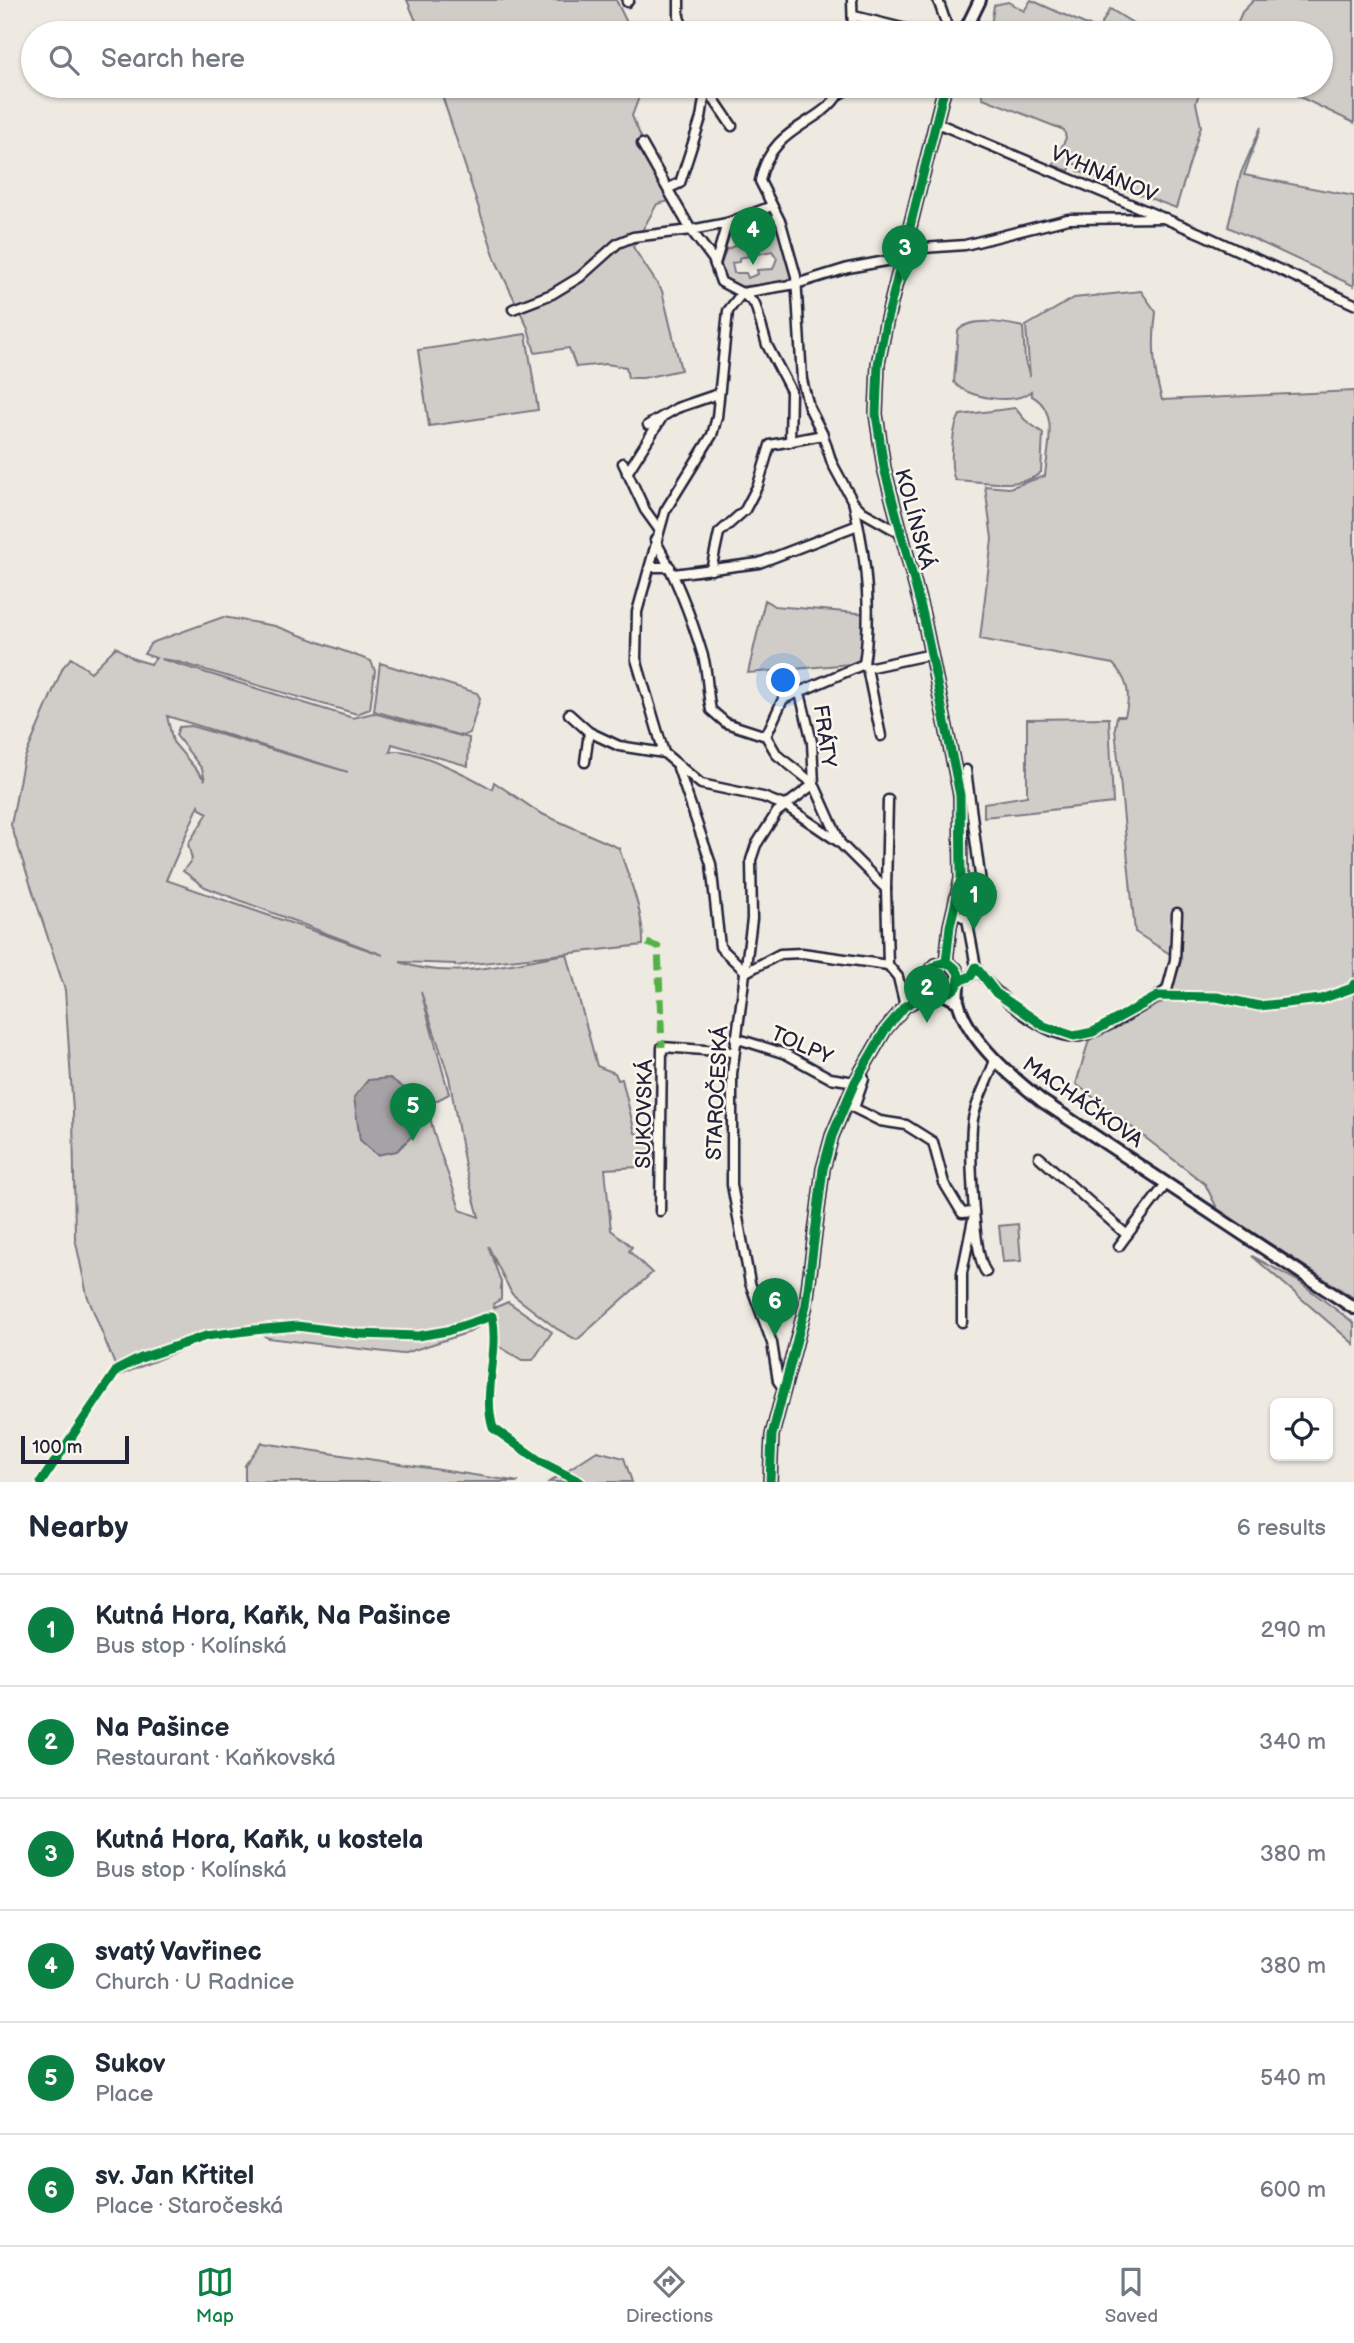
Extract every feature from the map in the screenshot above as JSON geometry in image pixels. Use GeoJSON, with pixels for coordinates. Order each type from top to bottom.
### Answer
{"type":"FeatureCollection","features":[{"type":"Feature","properties":{"kind":"street"},"geometry":{"type":"LineString","coordinates":[[679,0],[680,21]]}},
{"type":"Feature","properties":{"kind":"street"},"geometry":{"type":"LineString","coordinates":[[852,0],[854,21]]}},
{"type":"Feature","properties":{"kind":"street"},"geometry":{"type":"LineString","coordinates":[[938,0],[945,21]]}},
{"type":"Feature","properties":{"kind":"street"},"geometry":{"type":"LineString","coordinates":[[970,21],[980,0]]}},
{"type":"Feature","properties":{"kind":"street"},"geometry":{"type":"LineString","coordinates":[[854,16],[874,21]]}},
{"type":"Feature","properties":{"kind":"street"},"geometry":{"type":"LineString","coordinates":[[668,188],[680,183],[705,98]]}},
{"type":"Feature","properties":{"kind":"street"},"geometry":{"type":"LineString","coordinates":[[714,98],[732,125]]}},
{"type":"Feature","properties":{"kind":"street"},"geometry":{"type":"LineString","coordinates":[[831,98],[778,142],[765,165],[760,181],[787,242],[796,284],[802,380],[808,407],[823,435],[832,463],[853,502],[867,611],[865,666],[881,736]]}},
{"type":"Feature","properties":{"kind":"street","name":"KOLÍNSKÁ"},"geometry":{"type":"LineString","coordinates":[[942,98],[878,364],[876,414],[884,468],[932,654],[960,795],[961,879],[946,962]]}},
{"type":"Feature","properties":{"kind":"street"},"geometry":{"type":"LineString","coordinates":[[701,118],[720,108]]}},
{"type":"Feature","properties":{"kind":"street","name":"VYHNÁNOV"},"geometry":{"type":"LineString","coordinates":[[937,123],[1165,218]]}},
{"type":"Feature","properties":{"kind":"street"},"geometry":{"type":"LineString","coordinates":[[642,144],[668,188],[680,215],[715,265],[721,282],[742,293],[755,304],[767,345],[788,383],[792,422],[790,442]]}},
{"type":"Feature","properties":{"kind":"street"},"geometry":{"type":"LineString","coordinates":[[513,309],[552,294],[580,277],[618,243],[633,237],[727,223],[772,206]]}},
{"type":"Feature","properties":{"kind":"street"},"geometry":{"type":"LineString","coordinates":[[1165,218],[1354,304]]}},
{"type":"Feature","properties":{"kind":"street","name":"VYHNÁNOV"},"geometry":{"type":"LineString","coordinates":[[742,293],[796,284],[848,268],[902,258],[923,248],[965,245],[1068,219],[1165,218]]}},
{"type":"Feature","properties":{"kind":"street"},"geometry":{"type":"LineString","coordinates":[[715,265],[727,223]]}},
{"type":"Feature","properties":{"kind":"street"},"geometry":{"type":"LineString","coordinates":[[742,293],[728,311],[717,417],[712,435],[665,511],[658,528],[637,612],[636,659],[664,753],[677,767],[701,784],[764,797],[786,806],[839,842],[886,889]]}},
{"type":"Feature","properties":{"kind":"street"},"geometry":{"type":"LineString","coordinates":[[788,383],[802,380]]}},
{"type":"Feature","properties":{"kind":"street"},"geometry":{"type":"LineString","coordinates":[[648,425],[663,416],[718,394]]}},
{"type":"Feature","properties":{"kind":"street"},"geometry":{"type":"LineString","coordinates":[[627,473],[663,416]]}},
{"type":"Feature","properties":{"kind":"street"},"geometry":{"type":"LineString","coordinates":[[711,570],[719,533],[745,510],[758,485],[770,444],[823,435]]}},
{"type":"Feature","properties":{"kind":"street"},"geometry":{"type":"LineString","coordinates":[[623,463],[658,528]]}},
{"type":"Feature","properties":{"kind":"street"},"geometry":{"type":"LineString","coordinates":[[853,502],[863,512],[901,533]]}},
{"type":"Feature","properties":{"kind":"street"},"geometry":{"type":"LineString","coordinates":[[650,567],[711,570],[759,563],[858,525]]}},
{"type":"Feature","properties":{"kind":"street"},"geometry":{"type":"LineString","coordinates":[[655,540],[672,570],[676,588],[704,659],[711,710],[726,723],[766,736],[776,755],[814,785],[839,842]]}},
{"type":"Feature","properties":{"kind":"street","name":"FRÁTY"},"geometry":{"type":"LineString","coordinates":[[766,736],[783,699],[865,666],[932,654]]}},
{"type":"Feature","properties":{"kind":"street","name":"FRÁTY"},"geometry":{"type":"LineString","coordinates":[[800,693],[813,741],[814,785]]}},
{"type":"Feature","properties":{"kind":"street"},"geometry":{"type":"LineString","coordinates":[[569,714],[589,732],[619,746],[664,753]]}},
{"type":"Feature","properties":{"kind":"street"},"geometry":{"type":"LineString","coordinates":[[585,762],[589,732]]}},
{"type":"Feature","properties":{"kind":"street"},"geometry":{"type":"LineString","coordinates":[[677,767],[688,792],[711,864],[720,947],[746,972],[780,954],[802,953],[888,965]]}},
{"type":"Feature","properties":{"kind":"street"},"geometry":{"type":"LineString","coordinates":[[966,770],[983,898],[967,919],[976,967],[996,993],[1044,1026],[1065,1035],[1093,1032],[1167,990],[1175,960],[1177,913]]}},
{"type":"Feature","properties":{"kind":"street"},"geometry":{"type":"LineString","coordinates":[[688,792],[701,784]]}},
{"type":"Feature","properties":{"kind":"street","name":"STAROČESKÁ"},"geometry":{"type":"LineString","coordinates":[[783,1391],[778,1381],[772,1343],[750,1283],[732,1185],[733,1052],[752,919],[751,860],[767,827],[786,806],[814,785]]}},
{"type":"Feature","properties":{"kind":"street"},"geometry":{"type":"LineString","coordinates":[[888,800],[888,965],[898,977],[905,1006]]}},
{"type":"Feature","properties":{"kind":"street"},"geometry":{"type":"LineString","coordinates":[[953,912],[967,919]]}},
{"type":"Feature","properties":{"kind":"street"},"geometry":{"type":"LineString","coordinates":[[770,1482],[772,1435],[806,1305],[823,1169],[832,1136],[861,1069],[905,1006],[929,989],[932,968],[946,962],[957,969],[958,1002]]}},
{"type":"Feature","properties":{"kind":"street"},"geometry":{"type":"LineString","coordinates":[[947,993],[971,976],[976,967]]}},
{"type":"Feature","properties":{"kind":"street"},"geometry":{"type":"LineString","coordinates":[[929,989],[947,993],[958,1002]]}},
{"type":"Feature","properties":{"kind":"street","name":"MACHÁČKOVA"},"geometry":{"type":"LineString","coordinates":[[958,1002],[977,1037],[995,1060],[1042,1101],[1354,1308]]}},
{"type":"Feature","properties":{"kind":"street","name":"TOLPY"},"geometry":{"type":"LineString","coordinates":[[735,1038],[786,1054],[830,1078],[855,1082]]}},
{"type":"Feature","properties":{"kind":"street","name":"SUKOVSKÁ"},"geometry":{"type":"LineString","coordinates":[[660,1211],[662,1047],[733,1052]]}},
{"type":"Feature","properties":{"kind":"street"},"geometry":{"type":"LineString","coordinates":[[986,1272],[980,1265],[974,1212],[972,1125],[995,1060]]}},
{"type":"Feature","properties":{"kind":"street"},"geometry":{"type":"LineString","coordinates":[[861,1069],[864,1079],[854,1108],[880,1121],[906,1125],[933,1142],[944,1183],[953,1200],[962,1213],[974,1212]]}},
{"type":"Feature","properties":{"kind":"street"},"geometry":{"type":"LineString","coordinates":[[1039,1157],[1127,1236]]}},
{"type":"Feature","properties":{"kind":"street"},"geometry":{"type":"LineString","coordinates":[[1119,1246],[1170,1186]]}},
{"type":"Feature","properties":{"kind":"street"},"geometry":{"type":"LineString","coordinates":[[962,1322],[962,1273],[974,1212]]}},
{"type":"Feature","properties":{"kind":"shaded area"},"geometry":{"type":"Polygon","coordinates":[[[407,0],[616,0],[626,21],[416,21],[407,0]]]}},
{"type":"Feature","properties":{"kind":"shaded area"},"geometry":{"type":"Polygon","coordinates":[[[1031,0],[1078,21],[992,21],[994,5],[1008,2],[1024,11],[1031,0]]]}},
{"type":"Feature","properties":{"kind":"shaded area"},"geometry":{"type":"Polygon","coordinates":[[[1254,0],[1354,0],[1354,123],[1302,98],[1333,98],[1333,21],[1238,21],[1242,12],[1254,0]]]}},
{"type":"Feature","properties":{"kind":"shaded area"},"geometry":{"type":"Polygon","coordinates":[[[1110,9],[1130,21],[1103,21],[1110,9]]]}},
{"type":"Feature","properties":{"kind":"shaded area"},"geometry":{"type":"Polygon","coordinates":[[[443,98],[639,98],[632,116],[654,168],[673,200],[657,204],[633,247],[662,291],[681,370],[643,378],[628,378],[626,367],[606,364],[576,367],[569,348],[535,353],[528,328],[496,261],[443,98]]]}},
{"type":"Feature","properties":{"kind":"shaded area"},"geometry":{"type":"Polygon","coordinates":[[[983,98],[1197,98],[1201,126],[1176,208],[1078,171],[1078,165],[1072,163],[1069,171],[1053,165],[1066,138],[1064,130],[983,98]]]}},
{"type":"Feature","properties":{"kind":"shaded area"},"geometry":{"type":"Polygon","coordinates":[[[1261,127],[1244,175],[1354,196],[1354,286],[1228,227],[1241,173],[1261,127]]]}},
{"type":"Feature","properties":{"kind":"shaded area"},"geometry":{"type":"Polygon","coordinates":[[[777,224],[791,271],[790,282],[736,287],[722,279],[720,267],[726,250],[777,224]],[[772,251],[739,258],[739,262],[732,263],[734,273],[746,273],[748,278],[758,274],[757,270],[773,269],[777,258],[772,251]]]}},
{"type":"Feature","properties":{"kind":"shaded area"},"geometry":{"type":"Polygon","coordinates":[[[1141,291],[1156,312],[1154,356],[1162,400],[1354,391],[1354,1298],[1218,1210],[1205,1184],[1076,1084],[1089,1040],[1169,999],[1181,961],[1135,932],[1115,728],[1117,716],[1125,716],[1127,688],[1113,664],[980,639],[992,539],[985,486],[1009,488],[1045,476],[1050,432],[1046,411],[1032,396],[1031,391],[1015,398],[991,398],[969,392],[954,382],[958,331],[971,323],[980,322],[1023,327],[1025,361],[1030,377],[1026,326],[1074,298],[1141,291]]]}},
{"type":"Feature","properties":{"kind":"shaded area"},"geometry":{"type":"Polygon","coordinates":[[[526,334],[538,410],[429,426],[418,350],[526,334]]]}},
{"type":"Feature","properties":{"kind":"shaded area"},"geometry":{"type":"Polygon","coordinates":[[[1015,408],[1025,420],[1043,433],[1041,472],[1033,478],[1012,483],[955,480],[952,447],[960,415],[1015,408]]]}},
{"type":"Feature","properties":{"kind":"shaded area"},"geometry":{"type":"Polygon","coordinates":[[[765,600],[774,606],[869,614],[862,663],[748,673],[765,600]]]}},
{"type":"Feature","properties":{"kind":"shaded area"},"geometry":{"type":"Polygon","coordinates":[[[223,617],[275,626],[371,661],[375,671],[370,709],[357,714],[161,659],[353,718],[373,713],[469,738],[468,766],[392,744],[390,752],[412,753],[426,758],[492,789],[494,782],[540,813],[619,848],[638,908],[643,945],[455,966],[400,962],[420,968],[462,970],[567,954],[597,1066],[615,1073],[618,1080],[622,1079],[635,1133],[657,1139],[656,1166],[605,1169],[611,1230],[632,1247],[629,1251],[652,1273],[577,1340],[557,1329],[512,1294],[488,1246],[501,1282],[501,1299],[493,1304],[494,1308],[508,1302],[552,1332],[533,1360],[522,1360],[498,1346],[496,1315],[470,1332],[402,1354],[268,1338],[254,1330],[218,1335],[120,1375],[87,1295],[75,1238],[73,1111],[65,990],[11,825],[23,762],[63,667],[71,658],[91,672],[116,647],[134,659],[151,664],[156,658],[144,654],[151,643],[223,617]],[[167,716],[173,742],[205,780],[202,769],[176,735],[179,727],[191,726],[348,772],[167,716]],[[199,805],[166,880],[383,955],[205,887],[183,871],[192,859],[188,844],[208,813],[200,809],[199,805]],[[421,992],[449,1094],[428,1105],[430,1119],[460,1210],[479,1217],[465,1166],[449,1077],[421,992]]]}},
{"type":"Feature","properties":{"kind":"shaded area"},"geometry":{"type":"Polygon","coordinates":[[[380,663],[477,693],[480,698],[470,733],[462,736],[374,711],[380,663]]]}},
{"type":"Feature","properties":{"kind":"shaded area"},"geometry":{"type":"Polygon","coordinates":[[[1109,718],[1113,803],[984,817],[984,803],[1027,796],[1027,719],[1109,718]]]}},
{"type":"Feature","properties":{"kind":"shaded area"},"geometry":{"type":"Polygon","coordinates":[[[390,1078],[407,1090],[412,1136],[397,1151],[377,1155],[360,1140],[354,1097],[368,1080],[390,1078]]]}},
{"type":"Feature","properties":{"kind":"shaded area"},"geometry":{"type":"Polygon","coordinates":[[[1018,1224],[1021,1261],[1003,1262],[999,1226],[1018,1224]]]}},
{"type":"Feature","properties":{"kind":"shaded area"},"geometry":{"type":"Polygon","coordinates":[[[1252,1256],[1298,1281],[1354,1323],[1354,1344],[1252,1256]]]}},
{"type":"Feature","properties":{"kind":"shaded area"},"geometry":{"type":"Polygon","coordinates":[[[262,1442],[519,1482],[245,1482],[245,1465],[262,1442]]]}},
{"type":"Feature","properties":{"kind":"shaded area"},"geometry":{"type":"Polygon","coordinates":[[[597,1451],[624,1458],[632,1482],[549,1482],[597,1451]]]}},
{"type":"Feature","properties":{"kind":"marked path"},"geometry":{"type":"LineString","coordinates":[[647,943],[658,947],[662,1047]]}},
{"type":"Feature","properties":{"kind":"cycle path"},"geometry":{"type":"LineString","coordinates":[[942,98],[886,323],[878,364],[876,414],[884,468],[923,615],[960,795],[961,879],[950,926],[946,962]]}},
{"type":"Feature","properties":{"kind":"cycle path"},"geometry":{"type":"LineString","coordinates":[[944,963],[955,967],[959,978],[955,989],[944,993],[933,989],[929,978],[933,967],[944,963]]}},
{"type":"Feature","properties":{"kind":"cycle path"},"geometry":{"type":"LineString","coordinates":[[959,981],[971,976],[976,967],[996,993],[1044,1026],[1074,1036],[1093,1032],[1158,996],[1217,997],[1259,1006],[1321,999],[1352,988],[1354,984]]}},
{"type":"Feature","properties":{"kind":"cycle path"},"geometry":{"type":"LineString","coordinates":[[770,1482],[772,1435],[806,1305],[823,1169],[832,1136],[855,1082],[885,1030],[905,1006],[934,990]]}},
{"type":"Feature","properties":{"kind":"cycle path"},"geometry":{"type":"LineString","coordinates":[[492,1316],[494,1344],[489,1400],[493,1428],[541,1462],[580,1482]]}},
{"type":"Feature","properties":{"kind":"cycle path"},"geometry":{"type":"LineString","coordinates":[[41,1482],[117,1370],[141,1358],[206,1336],[254,1330],[297,1326],[359,1334],[418,1336],[447,1331],[486,1318]]}},
{"type":"Feature","properties":{"kind":"place","name":"svatý Vavřinec"},"geometry":{"type":"Point","coordinates":[753,265]}},
{"type":"Feature","properties":{"kind":"place","name":"Kutná Hora, Kaňk, u kostela"},"geometry":{"type":"Point","coordinates":[905,283]}},
{"type":"Feature","properties":{"kind":"place","name":"Kutná Hora, Kaňk, Na Pašince"},"geometry":{"type":"Point","coordinates":[974,930]}},
{"type":"Feature","properties":{"kind":"place","name":"Na Pašince"},"geometry":{"type":"Point","coordinates":[927,1023]}},
{"type":"Feature","properties":{"kind":"place","name":"Sukov"},"geometry":{"type":"Point","coordinates":[413,1141]}},
{"type":"Feature","properties":{"kind":"place","name":"sv. Jan Křtitel"},"geometry":{"type":"Point","coordinates":[775,1336]}}]}
